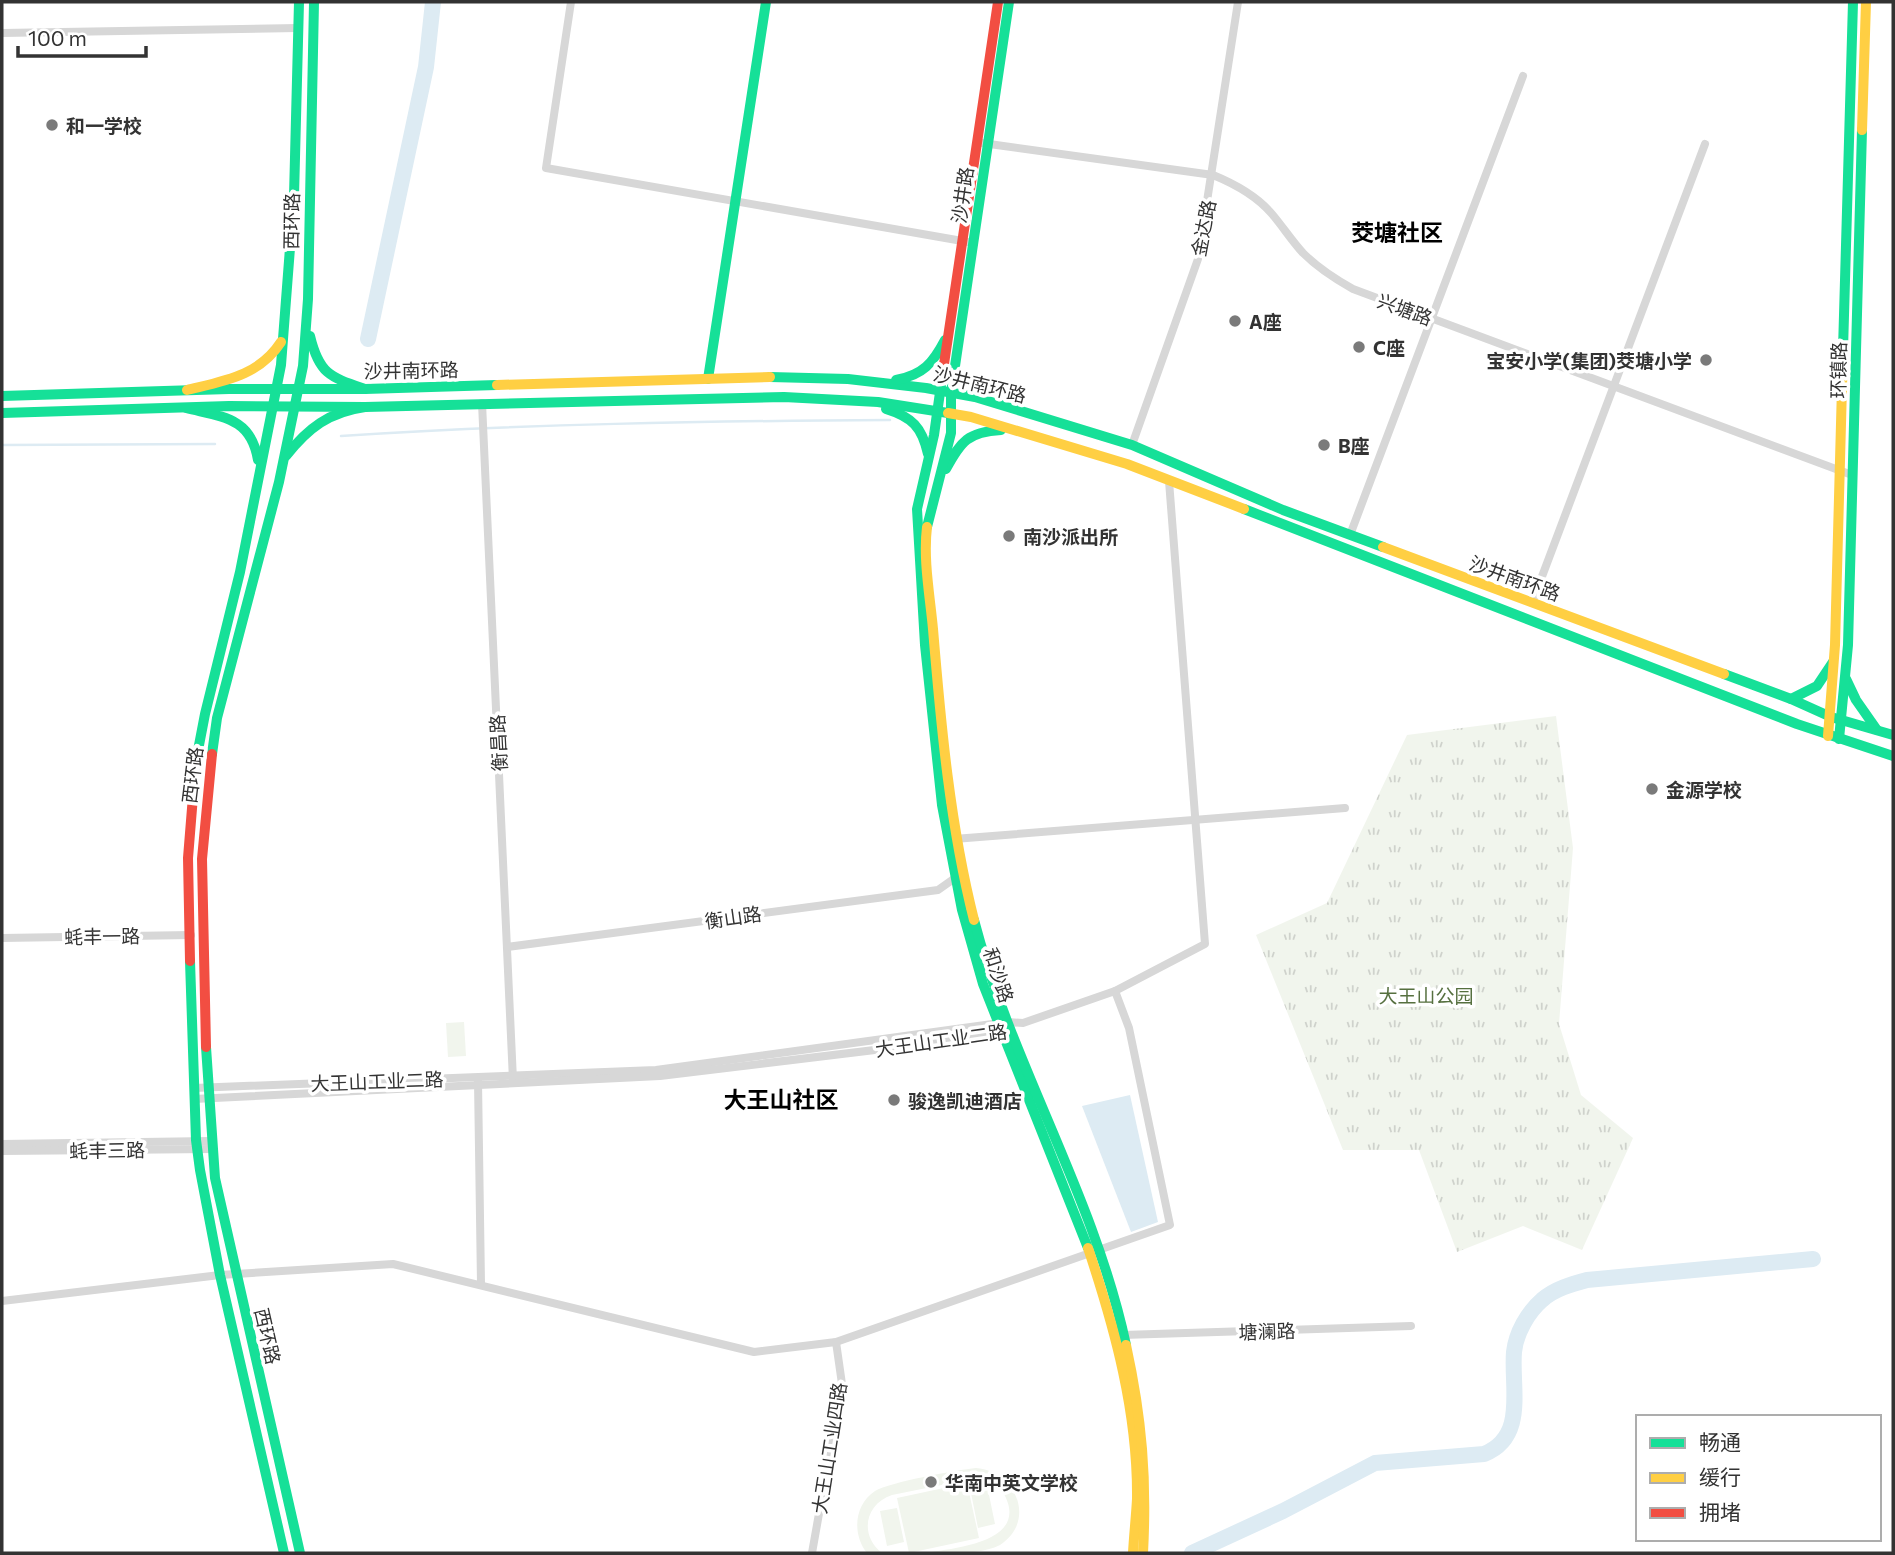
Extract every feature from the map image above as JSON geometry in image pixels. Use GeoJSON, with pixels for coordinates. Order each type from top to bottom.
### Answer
{"type":"FeatureCollection","features":[{"type":"Feature","properties":{"kind":"main road","name":"西环路"},"geometry":{"type":"LineString","coordinates":[[284,1553],[220,1275],[197,1145],[188,935],[188,858],[195,766],[240,572],[273,407],[283,338],[294,195],[299,2]]}},
{"type":"Feature","properties":{"kind":"main road","name":"西环路"},"geometry":{"type":"LineString","coordinates":[[300,1553],[215,1178],[208,1093],[202,859],[217,718],[284,460],[303,366],[307,321],[314,2]]}},
{"type":"Feature","properties":{"kind":"main road"},"geometry":{"type":"LineString","coordinates":[[708,379],[766,2]]}},
{"type":"Feature","properties":{"kind":"main road","name":"沙井路"},"geometry":{"type":"LineString","coordinates":[[983,143],[998,2]]}},
{"type":"Feature","properties":{"kind":"main road","name":"沙井路"},"geometry":{"type":"LineString","coordinates":[[946,392],[983,143],[1009,2]]}},
{"type":"Feature","properties":{"kind":"main road","name":"环镇路"},"geometry":{"type":"LineString","coordinates":[[1836,718],[1835,660],[1853,2]]}},
{"type":"Feature","properties":{"kind":"main road","name":"环镇路"},"geometry":{"type":"LineString","coordinates":[[1834,737],[1845,676],[1866,2]]}},
{"type":"Feature","properties":{"kind":"main road","name":"沙井路"},"geometry":{"type":"LineString","coordinates":[[946,392],[950,332],[968,243]]}},
{"type":"Feature","properties":{"kind":"main road"},"geometry":{"type":"LineString","coordinates":[[307,321],[318,366],[331,377],[365,389]]}},
{"type":"Feature","properties":{"kind":"main road"},"geometry":{"type":"LineString","coordinates":[[880,382],[909,379],[924,372],[950,332]]}},
{"type":"Feature","properties":{"kind":"main road"},"geometry":{"type":"LineString","coordinates":[[187,390],[253,372],[272,357],[283,338]]}},
{"type":"Feature","properties":{"kind":"main road","name":"沙井南环路"},"geometry":{"type":"LineString","coordinates":[[2,396],[785,377],[880,382],[975,397],[1132,445],[1283,510],[1836,718],[1893,735]]}},
{"type":"Feature","properties":{"kind":"main road","name":"和沙路"},"geometry":{"type":"LineString","coordinates":[[946,392],[938,411],[917,509],[934,746],[953,839],[1004,1028]]}},
{"type":"Feature","properties":{"kind":"main road","name":"和沙路"},"geometry":{"type":"LineString","coordinates":[[946,392],[951,413],[951,433],[926,538],[955,877],[975,960],[1093,1252],[1123,1335],[1136,1391],[1146,1455],[1147,1511],[1143,1553]]}},
{"type":"Feature","properties":{"kind":"main road","name":"沙井南环路"},"geometry":{"type":"LineString","coordinates":[[2,413],[785,397],[849,400],[951,413],[1127,464],[1834,737],[1893,756]]}},
{"type":"Feature","properties":{"kind":"main road"},"geometry":{"type":"LineString","coordinates":[[849,400],[910,417],[922,430],[929,458]]}},
{"type":"Feature","properties":{"kind":"main road"},"geometry":{"type":"LineString","coordinates":[[284,460],[304,431],[319,421],[345,410],[365,407]]}},
{"type":"Feature","properties":{"kind":"main road"},"geometry":{"type":"LineString","coordinates":[[186,408],[237,422],[249,430],[256,443],[259,478]]}},
{"type":"Feature","properties":{"kind":"main road"},"geometry":{"type":"LineString","coordinates":[[938,484],[964,439],[980,431],[1010,429]]}},
{"type":"Feature","properties":{"kind":"main road"},"geometry":{"type":"LineString","coordinates":[[1791,699],[1811,693],[1822,683],[1835,660]]}},
{"type":"Feature","properties":{"kind":"main road"},"geometry":{"type":"LineString","coordinates":[[1845,676],[1856,700],[1877,730]]}},
{"type":"Feature","properties":{"kind":"main road","name":"和沙路"},"geometry":{"type":"LineString","coordinates":[[1093,1252],[1119,1358],[1133,1434],[1138,1481],[1133,1553]]}},
{"type":"Feature","properties":{"kind":"street"},"geometry":{"type":"LineString","coordinates":[[571,2],[546,167],[968,243]]}},
{"type":"Feature","properties":{"kind":"street","name":"金达路"},"geometry":{"type":"LineString","coordinates":[[1132,445],[1198,259],[1238,2]]}},
{"type":"Feature","properties":{"kind":"street"},"geometry":{"type":"LineString","coordinates":[[2,33],[298,28]]}},
{"type":"Feature","properties":{"kind":"street"},"geometry":{"type":"LineString","coordinates":[[1350,535],[1523,76]]}},
{"type":"Feature","properties":{"kind":"street","name":"兴塘路"},"geometry":{"type":"LineString","coordinates":[[983,143],[1213,175],[1234,183],[1254,196],[1271,212],[1304,254],[1327,274],[1353,289],[1852,475]]}},
{"type":"Feature","properties":{"kind":"street"},"geometry":{"type":"LineString","coordinates":[[1532,603],[1705,144]]}},
{"type":"Feature","properties":{"kind":"street","name":"衡昌路"},"geometry":{"type":"LineString","coordinates":[[482,403],[513,1079]]}},
{"type":"Feature","properties":{"kind":"street"},"geometry":{"type":"LineString","coordinates":[[2,1301],[220,1275],[393,1264],[754,1352],[836,1342],[1170,1225],[1129,1028],[1115,991],[1205,944],[1169,481]]}},
{"type":"Feature","properties":{"kind":"street"},"geometry":{"type":"LineString","coordinates":[[953,839],[1345,808]]}},
{"type":"Feature","properties":{"kind":"street","name":"衡山路"},"geometry":{"type":"LineString","coordinates":[[507,947],[938,890],[955,877]]}},
{"type":"Feature","properties":{"kind":"street","name":"蚝丰一路"},"geometry":{"type":"LineString","coordinates":[[2,938],[202,935]]}},
{"type":"Feature","properties":{"kind":"street","name":"大王山工业二路"},"geometry":{"type":"LineString","coordinates":[[194,1094],[656,1070],[1004,1028],[1115,991]]}},
{"type":"Feature","properties":{"kind":"street"},"geometry":{"type":"LineString","coordinates":[[478,1081],[481,1284]]}},
{"type":"Feature","properties":{"kind":"street","name":"蚝丰三路"},"geometry":{"type":"LineString","coordinates":[[2,1144],[211,1145]]}},
{"type":"Feature","properties":{"kind":"street","name":"蚝丰三路"},"geometry":{"type":"LineString","coordinates":[[2,1151],[197,1145]]}},
{"type":"Feature","properties":{"kind":"street","name":"塘澜路"},"geometry":{"type":"LineString","coordinates":[[1123,1335],[1411,1326]]}},
{"type":"Feature","properties":{"kind":"street","name":"大王山工业四路"},"geometry":{"type":"LineString","coordinates":[[812,1553],[842,1384],[836,1342]]}},
{"type":"Feature","properties":{"kind":"green space","name":"大王山公园"},"geometry":{"type":"Polygon","coordinates":[[[1556,716],[1573,848],[1559,1024],[1581,1095],[1633,1138],[1582,1250],[1523,1226],[1457,1252],[1419,1150],[1343,1150],[1256,935],[1327,903],[1407,735],[1556,716]]]}},
{"type":"Feature","properties":{"kind":"green space"},"geometry":{"type":"Polygon","coordinates":[[[464,1022],[466,1056],[448,1057],[446,1023],[464,1022]]]}},
{"type":"Feature","properties":{"kind":"green space"},"geometry":{"type":"Polygon","coordinates":[[[976,1468],[990,1471],[1002,1478],[1017,1499],[1017,1523],[1011,1535],[1000,1545],[974,1552],[926,1553],[984,1540],[997,1534],[1006,1525],[1009,1513],[1004,1493],[994,1484],[976,1478],[883,1499],[876,1505],[868,1521],[870,1538],[882,1553],[867,1553],[857,1529],[859,1512],[875,1491],[909,1480],[976,1468]]]}},
{"type":"Feature","properties":{"kind":"green space"},"geometry":{"type":"Polygon","coordinates":[[[967,1483],[979,1538],[909,1553],[897,1498],[967,1483]]]}},
{"type":"Feature","properties":{"kind":"green space"},"geometry":{"type":"Polygon","coordinates":[[[988,1490],[995,1524],[978,1528],[971,1493],[988,1490]]]}},
{"type":"Feature","properties":{"kind":"green space"},"geometry":{"type":"Polygon","coordinates":[[[897,1508],[904,1542],[887,1546],[880,1511],[897,1508]]]}},
{"type":"Feature","properties":{"kind":"shaded area"},"geometry":{"type":"Polygon","coordinates":[[[1130,1095],[1158,1222],[1131,1232],[1082,1106],[1130,1095]]]}},
{"type":"Feature","properties":{"kind":"waterway"},"geometry":{"type":"LineString","coordinates":[[368,339],[426,67],[433,2]]}},
{"type":"Feature","properties":{"kind":"waterway"},"geometry":{"type":"LineString","coordinates":[[341,436],[615,424],[890,420]]}},
{"type":"Feature","properties":{"kind":"waterway"},"geometry":{"type":"LineString","coordinates":[[2,445],[215,444]]}},
{"type":"Feature","properties":{"kind":"waterway"},"geometry":{"type":"LineString","coordinates":[[1192,1553],[1283,1511],[1375,1463],[1484,1454],[1498,1446],[1512,1424],[1515,1396],[1514,1352],[1517,1338],[1537,1305],[1558,1290],[1587,1280],[1813,1259]]}},
{"type":"Feature","properties":{"kind":"traffic: fast"},"geometry":{"type":"LineString","coordinates":[[193,796],[195,766],[205,714],[240,572],[281,365],[294,196],[299,2]]}},
{"type":"Feature","properties":{"kind":"traffic: fast"},"geometry":{"type":"LineString","coordinates":[[212,754],[217,718],[279,482],[303,366],[308,299],[314,2]]}},
{"type":"Feature","properties":{"kind":"traffic: fast"},"geometry":{"type":"LineString","coordinates":[[708,379],[766,2]]}},
{"type":"Feature","properties":{"kind":"traffic: fast"},"geometry":{"type":"LineString","coordinates":[[927,527],[951,433],[951,393],[1009,2]]}},
{"type":"Feature","properties":{"kind":"traffic: fast"},"geometry":{"type":"LineString","coordinates":[[1843,350],[1853,2]]}},
{"type":"Feature","properties":{"kind":"traffic: fast"},"geometry":{"type":"LineString","coordinates":[[1839,739],[1848,645],[1862,130]]}},
{"type":"Feature","properties":{"kind":"traffic: fast"},"geometry":{"type":"LineString","coordinates":[[310,336],[317,359],[328,372],[365,389]]}},
{"type":"Feature","properties":{"kind":"traffic: fast"},"geometry":{"type":"LineString","coordinates":[[896,380],[913,375],[926,367],[945,340]]}},
{"type":"Feature","properties":{"kind":"traffic: fast"},"geometry":{"type":"LineString","coordinates":[[944,364],[934,435],[917,509],[925,645],[942,805],[962,910],[983,984],[1088,1248]]}},
{"type":"Feature","properties":{"kind":"traffic: fast"},"geometry":{"type":"LineString","coordinates":[[770,377],[848,379],[975,397],[1132,445],[1283,510],[1383,547]]}},
{"type":"Feature","properties":{"kind":"traffic: fast"},"geometry":{"type":"LineString","coordinates":[[2,396],[497,385]]}},
{"type":"Feature","properties":{"kind":"traffic: fast"},"geometry":{"type":"LineString","coordinates":[[2,413],[229,406],[365,407],[784,397],[878,402],[948,413]]}},
{"type":"Feature","properties":{"kind":"traffic: fast"},"geometry":{"type":"LineString","coordinates":[[286,456],[320,423],[352,409],[365,407]]}},
{"type":"Feature","properties":{"kind":"traffic: fast"},"geometry":{"type":"LineString","coordinates":[[186,408],[223,417],[242,427],[249,435],[258,460]]}},
{"type":"Feature","properties":{"kind":"traffic: fast"},"geometry":{"type":"LineString","coordinates":[[886,409],[915,424],[923,437],[928,454]]}},
{"type":"Feature","properties":{"kind":"traffic: fast"},"geometry":{"type":"LineString","coordinates":[[946,469],[956,451],[967,440],[981,433],[1001,430]]}},
{"type":"Feature","properties":{"kind":"traffic: fast"},"geometry":{"type":"LineString","coordinates":[[1244,509],[1797,724],[1893,756]]}},
{"type":"Feature","properties":{"kind":"traffic: fast"},"geometry":{"type":"LineString","coordinates":[[1791,699],[1817,686],[1833,662]]}},
{"type":"Feature","properties":{"kind":"traffic: fast"},"geometry":{"type":"LineString","coordinates":[[1724,674],[1831,717],[1893,735]]}},
{"type":"Feature","properties":{"kind":"traffic: fast"},"geometry":{"type":"LineString","coordinates":[[1846,679],[1856,700],[1877,730]]}},
{"type":"Feature","properties":{"kind":"traffic: fast"},"geometry":{"type":"LineString","coordinates":[[974,920],[1009,1027],[1094,1236],[1126,1345]]}},
{"type":"Feature","properties":{"kind":"traffic: fast"},"geometry":{"type":"LineString","coordinates":[[190,961],[196,1140],[200,1170],[220,1275],[284,1553]]}},
{"type":"Feature","properties":{"kind":"traffic: fast"},"geometry":{"type":"LineString","coordinates":[[206,1047],[215,1178],[300,1553]]}},
{"type":"Feature","properties":{"kind":"traffic: slow"},"geometry":{"type":"LineString","coordinates":[[1862,130],[1866,2]]}},
{"type":"Feature","properties":{"kind":"traffic: slow"},"geometry":{"type":"LineString","coordinates":[[187,390],[227,380],[251,370],[262,363],[281,342]]}},
{"type":"Feature","properties":{"kind":"traffic: slow"},"geometry":{"type":"LineString","coordinates":[[1828,736],[1835,645],[1843,350]]}},
{"type":"Feature","properties":{"kind":"traffic: slow"},"geometry":{"type":"LineString","coordinates":[[497,385],[770,377]]}},
{"type":"Feature","properties":{"kind":"traffic: slow"},"geometry":{"type":"LineString","coordinates":[[948,413],[971,417],[1127,464],[1244,509]]}},
{"type":"Feature","properties":{"kind":"traffic: slow"},"geometry":{"type":"LineString","coordinates":[[927,527],[927,578],[947,775],[974,920]]}},
{"type":"Feature","properties":{"kind":"traffic: slow"},"geometry":{"type":"LineString","coordinates":[[1383,547],[1724,674]]}},
{"type":"Feature","properties":{"kind":"traffic: slow"},"geometry":{"type":"LineString","coordinates":[[1088,1248],[1116,1340],[1134,1435],[1137,1499],[1133,1553]]}},
{"type":"Feature","properties":{"kind":"traffic: slow"},"geometry":{"type":"LineString","coordinates":[[1126,1345],[1142,1449],[1143,1553]]}},
{"type":"Feature","properties":{"kind":"traffic: jam"},"geometry":{"type":"LineString","coordinates":[[944,364],[998,2]]}},
{"type":"Feature","properties":{"kind":"traffic: jam"},"geometry":{"type":"LineString","coordinates":[[206,1047],[202,859],[212,754]]}},
{"type":"Feature","properties":{"kind":"traffic: jam"},"geometry":{"type":"LineString","coordinates":[[190,961],[188,858],[193,796]]}},
{"type":"Feature","properties":{"kind":"place","name":"和一学校"},"geometry":{"type":"Point","coordinates":[52,125]}},
{"type":"Feature","properties":{"kind":"place","name":"A座"},"geometry":{"type":"Point","coordinates":[1235,321]}},
{"type":"Feature","properties":{"kind":"place","name":"C座"},"geometry":{"type":"Point","coordinates":[1359,347]}},
{"type":"Feature","properties":{"kind":"place","name":"宝安小学(集团)茭塘小学"},"geometry":{"type":"Point","coordinates":[1706,360]}},
{"type":"Feature","properties":{"kind":"place","name":"B座"},"geometry":{"type":"Point","coordinates":[1324,445]}},
{"type":"Feature","properties":{"kind":"place","name":"南沙派出所"},"geometry":{"type":"Point","coordinates":[1009,536]}},
{"type":"Feature","properties":{"kind":"place","name":"金源学校"},"geometry":{"type":"Point","coordinates":[1652,789]}},
{"type":"Feature","properties":{"kind":"place","name":"骏逸凯迪酒店"},"geometry":{"type":"Point","coordinates":[894,1100]}},
{"type":"Feature","properties":{"kind":"place","name":"华南中英文学校"},"geometry":{"type":"Point","coordinates":[931,1482]}},
{"type":"Feature","properties":{"kind":"district","name":"茭塘社区"},"geometry":{"type":"Point","coordinates":[1397,232]}},
{"type":"Feature","properties":{"kind":"district","name":"大王山社区"},"geometry":{"type":"Point","coordinates":[781,1099]}}]}
